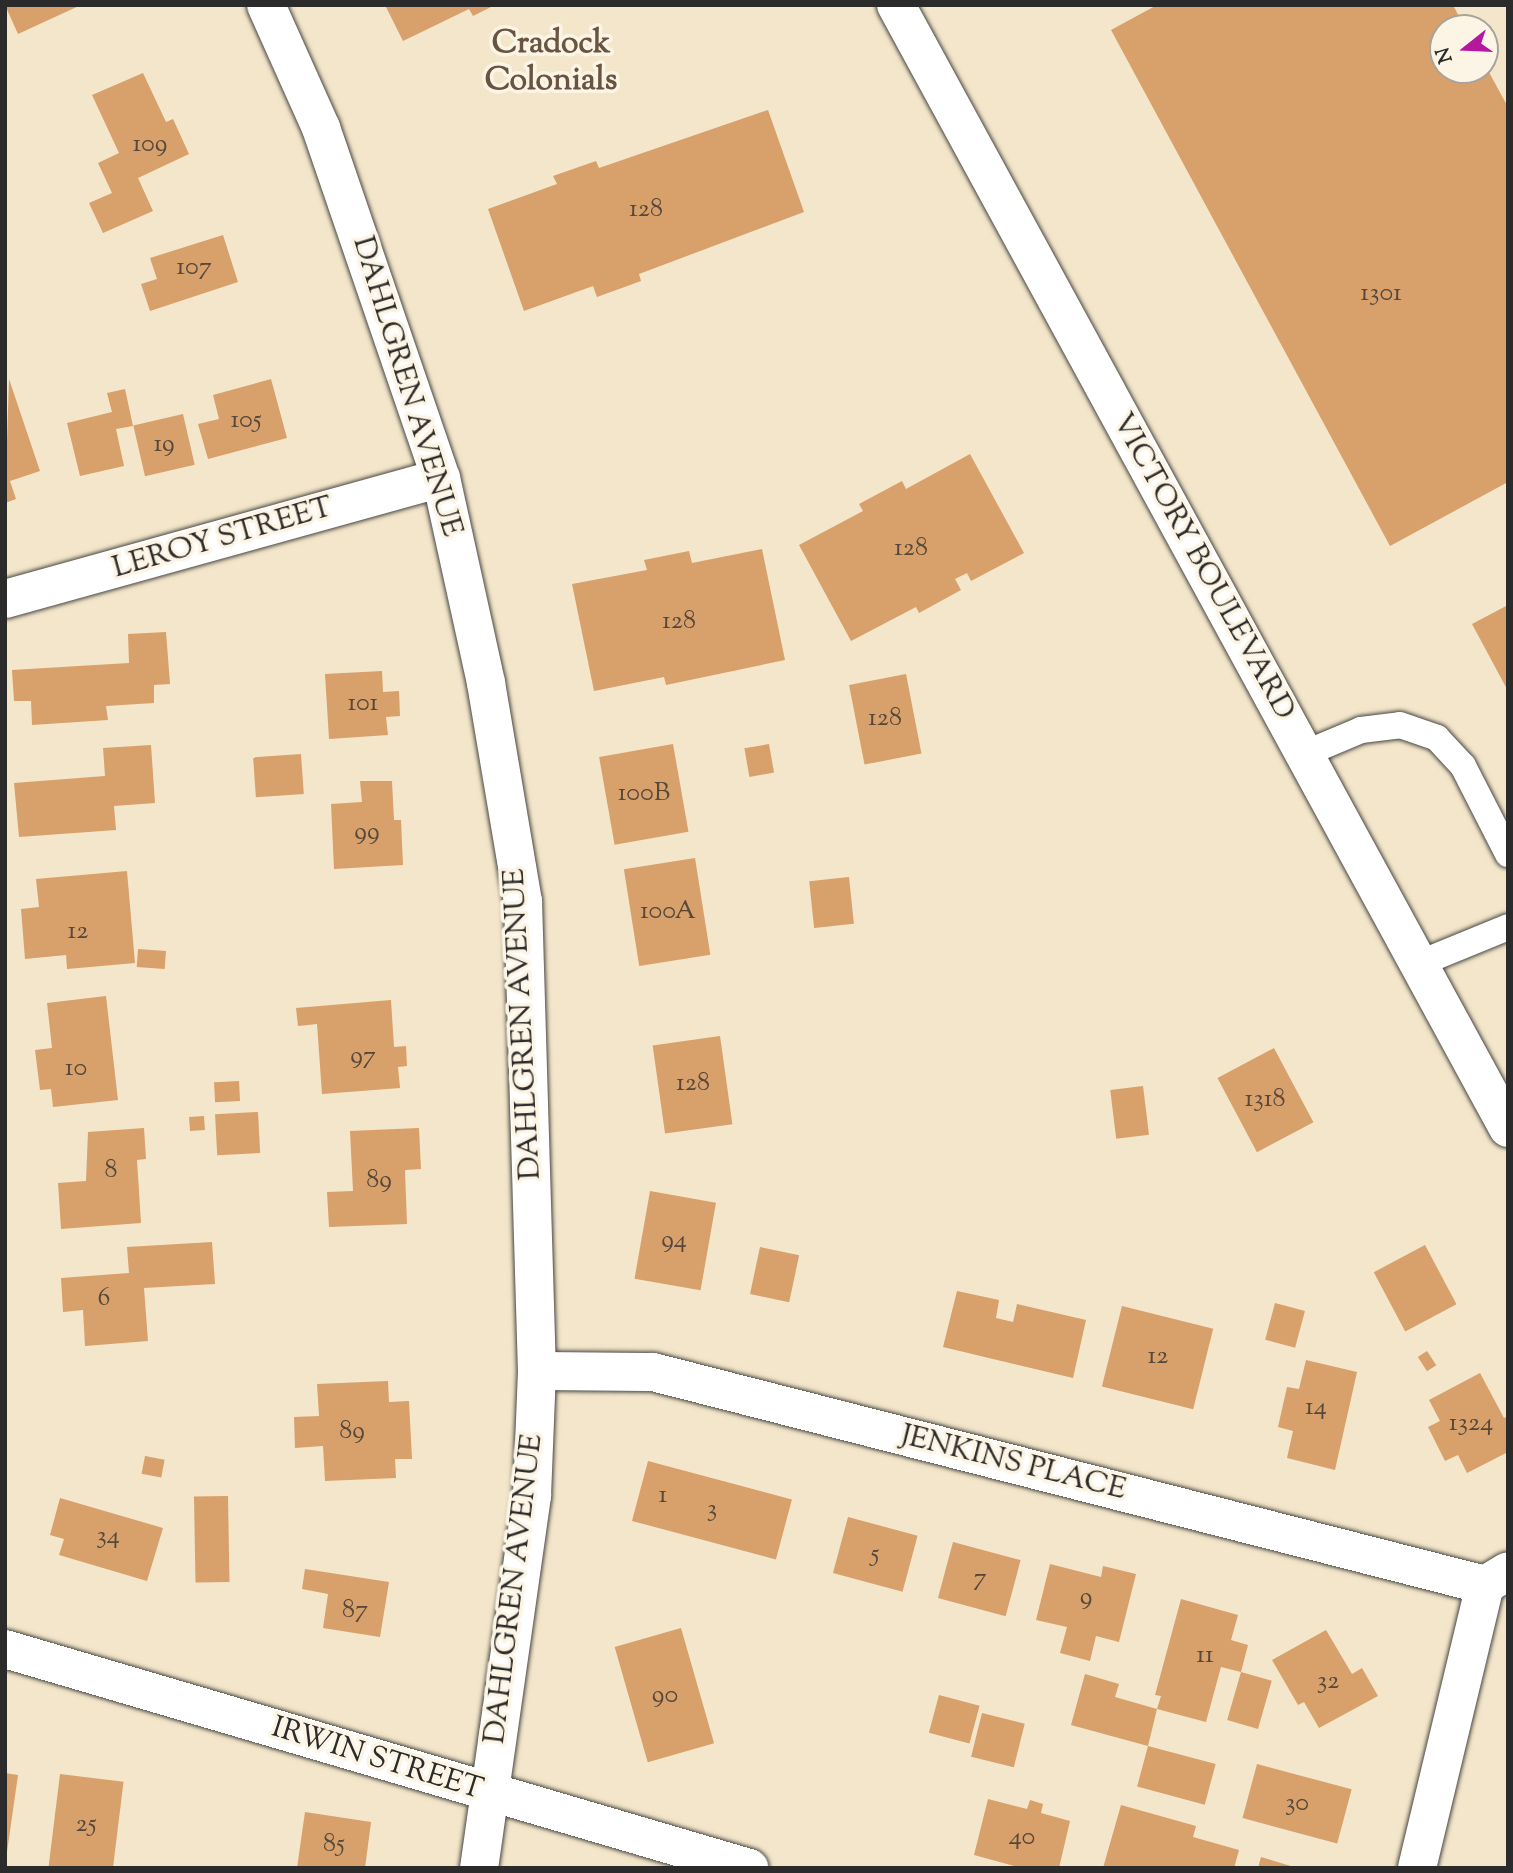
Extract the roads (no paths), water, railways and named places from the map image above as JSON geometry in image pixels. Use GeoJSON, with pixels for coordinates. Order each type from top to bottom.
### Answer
{"type":"FeatureCollection","features":[{"type":"Feature","properties":{"kind":"street","name":"DAHLGREN AVENUE"},"geometry":{"type":"LineString","coordinates":[[266,5],[321,128],[441,478],[486,683],[523,901],[537,1371],[532,1496],[479,1868]]}},
{"type":"Feature","properties":{"kind":"street","name":"VICTORY BOULEVARD"},"geometry":{"type":"LineString","coordinates":[[896,5],[1508,1128]]}},
{"type":"Feature","properties":{"kind":"street","name":"LEROY STREET"},"geometry":{"type":"LineString","coordinates":[[5,600],[441,478]]}},
{"type":"Feature","properties":{"kind":"street","name":"JENKINS PLACE"},"geometry":{"type":"LineString","coordinates":[[537,1371],[653,1372],[1497,1578]]}},
{"type":"Feature","properties":{"kind":"street"},"geometry":{"type":"LineString","coordinates":[[1417,1868],[1497,1578]]}},
{"type":"Feature","properties":{"kind":"street","name":"IRWIN STREET"},"geometry":{"type":"LineString","coordinates":[[5,1649],[490,1794],[749,1868]]}},
{"type":"Feature","properties":{"kind":"lane"},"geometry":{"type":"LineString","coordinates":[[1304,754],[1361,730],[1400,725],[1437,738],[1464,766],[1508,854]]}},
{"type":"Feature","properties":{"kind":"lane"},"geometry":{"type":"LineString","coordinates":[[1418,964],[1508,927]]}},
{"type":"Feature","properties":{"kind":"district","name":"Cradock Colonials"},"geometry":{"type":"Point","coordinates":[551,64]}}]}
